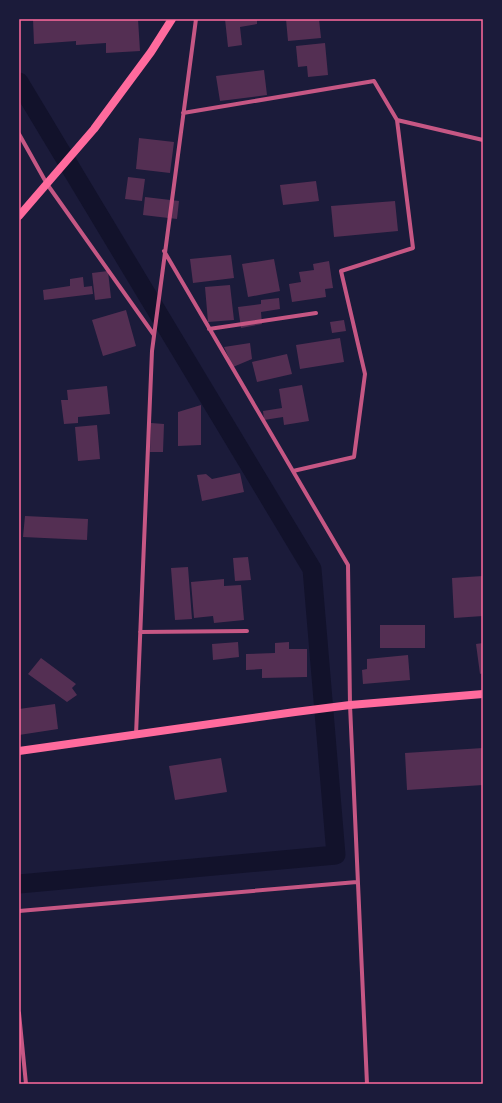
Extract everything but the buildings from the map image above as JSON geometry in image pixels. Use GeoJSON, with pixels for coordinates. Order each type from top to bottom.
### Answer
{"type":"FeatureCollection","features":[{"type":"Feature","properties":{"kind":"main road"},"geometry":{"type":"LineString","coordinates":[[19,216],[94,128],[150,52],[172,19]]}},
{"type":"Feature","properties":{"kind":"main road"},"geometry":{"type":"LineString","coordinates":[[19,751],[350,705],[483,694]]}},
{"type":"Feature","properties":{"kind":"street"},"geometry":{"type":"LineString","coordinates":[[136,735],[136,706],[152,351],[164,251],[196,19]]}},
{"type":"Feature","properties":{"kind":"street"},"geometry":{"type":"LineString","coordinates":[[183,113],[374,82],[397,120],[413,248],[341,271],[365,374],[354,457],[293,471]]}},
{"type":"Feature","properties":{"kind":"street"},"geometry":{"type":"LineString","coordinates":[[397,120],[483,140]]}},
{"type":"Feature","properties":{"kind":"street"},"geometry":{"type":"LineString","coordinates":[[19,134],[47,184],[154,336]]}},
{"type":"Feature","properties":{"kind":"street"},"geometry":{"type":"LineString","coordinates":[[164,251],[348,565],[350,705],[367,1084]]}},
{"type":"Feature","properties":{"kind":"street"},"geometry":{"type":"LineString","coordinates":[[209,329],[316,314]]}},
{"type":"Feature","properties":{"kind":"street"},"geometry":{"type":"LineString","coordinates":[[140,632],[247,631]]}},
{"type":"Feature","properties":{"kind":"street"},"geometry":{"type":"LineString","coordinates":[[19,911],[357,882]]}},
{"type":"Feature","properties":{"kind":"street"},"geometry":{"type":"LineString","coordinates":[[19,1013],[26,1084]]}},
{"type":"Feature","properties":{"kind":"waterway"},"geometry":{"type":"LineString","coordinates":[[19,82],[312,569],[336,855],[19,884]]}}]}
